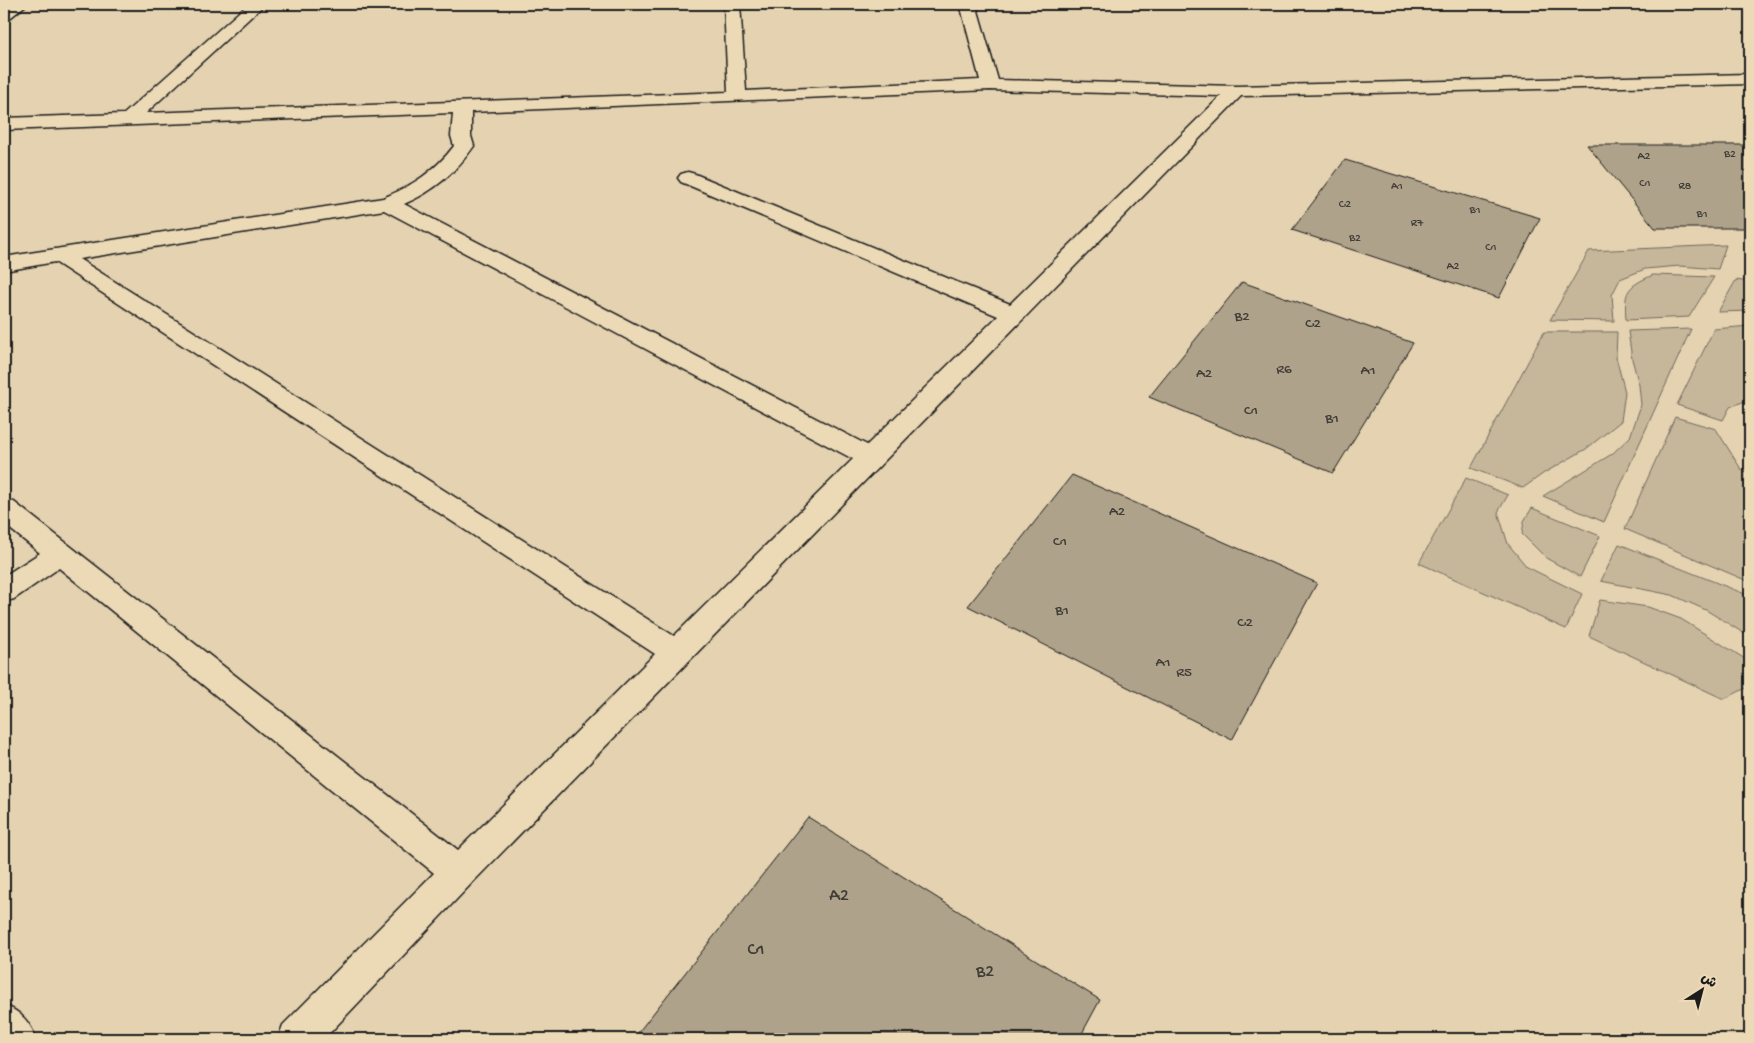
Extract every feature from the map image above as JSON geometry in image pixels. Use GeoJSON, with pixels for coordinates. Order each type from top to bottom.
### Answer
{"type":"FeatureCollection","features":[{"type":"Feature","properties":{"kind":"street"},"geometry":{"type":"LineString","coordinates":[[4,16],[19,4]]}},
{"type":"Feature","properties":{"kind":"street"},"geometry":{"type":"LineString","coordinates":[[129,119],[257,4]]}},
{"type":"Feature","properties":{"kind":"street"},"geometry":{"type":"LineString","coordinates":[[732,4],[736,98]]}},
{"type":"Feature","properties":{"kind":"street"},"geometry":{"type":"LineString","coordinates":[[968,4],[990,85]]}},
{"type":"Feature","properties":{"kind":"street"},"geometry":{"type":"LineString","coordinates":[[4,124],[736,98],[990,85],[1236,91],[1750,79]]}},
{"type":"Feature","properties":{"kind":"street"},"geometry":{"type":"LineString","coordinates":[[297,1039],[459,872],[1236,91]]}},
{"type":"Feature","properties":{"kind":"street"},"geometry":{"type":"LineString","coordinates":[[4,264],[387,203],[416,193],[434,180],[455,160],[464,146],[461,136],[462,107]]}},
{"type":"Feature","properties":{"kind":"street"},"geometry":{"type":"LineString","coordinates":[[688,178],[1014,314]]}},
{"type":"Feature","properties":{"kind":"street"},"geometry":{"type":"LineString","coordinates":[[387,203],[871,458]]}},
{"type":"Feature","properties":{"kind":"street"},"geometry":{"type":"LineString","coordinates":[[58,255],[677,653]]}},
{"type":"Feature","properties":{"kind":"street"},"geometry":{"type":"LineString","coordinates":[[4,509],[459,872]]}},
{"type":"Feature","properties":{"kind":"street"},"geometry":{"type":"LineString","coordinates":[[4,591],[59,554]]}},
{"type":"Feature","properties":{"kind":"street"},"geometry":{"type":"LineString","coordinates":[[4,1024],[17,1039]]}},
{"type":"Feature","properties":{"kind":"shaded area"},"geometry":{"type":"Polygon","coordinates":[[[1726,245],[1718,269],[1680,266],[1645,269],[1620,279],[1612,295],[1614,321],[1550,320],[1589,251],[1726,245]]]}},
{"type":"Feature","properties":{"kind":"shaded area"},"geometry":{"type":"Polygon","coordinates":[[[1653,275],[1714,277],[1689,317],[1626,320],[1626,302],[1629,291],[1637,283],[1653,275]]]}},
{"type":"Feature","properties":{"kind":"shaded area"},"geometry":{"type":"Polygon","coordinates":[[[1736,280],[1750,282],[1750,311],[1718,312],[1736,280]]]}},
{"type":"Feature","properties":{"kind":"shaded area"},"geometry":{"type":"Polygon","coordinates":[[[1750,326],[1750,399],[1730,407],[1723,420],[1677,405],[1714,329],[1750,326]]]}},
{"type":"Feature","properties":{"kind":"shaded area"},"geometry":{"type":"Polygon","coordinates":[[[1691,329],[1604,522],[1543,496],[1612,454],[1630,437],[1641,405],[1628,331],[1691,329]]]}},
{"type":"Feature","properties":{"kind":"shaded area"},"geometry":{"type":"Polygon","coordinates":[[[1544,332],[1617,332],[1616,357],[1625,392],[1621,421],[1586,449],[1544,473],[1523,488],[1471,468],[1544,332]]]}},
{"type":"Feature","properties":{"kind":"shaded area"},"geometry":{"type":"Polygon","coordinates":[[[1675,417],[1716,429],[1741,469],[1750,473],[1750,582],[1625,529],[1675,417]]]}},
{"type":"Feature","properties":{"kind":"shaded area"},"geometry":{"type":"Polygon","coordinates":[[[1466,478],[1508,495],[1498,512],[1508,544],[1527,567],[1582,594],[1566,629],[1419,563],[1466,478]]]}},
{"type":"Feature","properties":{"kind":"shaded area"},"geometry":{"type":"Polygon","coordinates":[[[1532,508],[1600,536],[1580,577],[1546,558],[1522,534],[1524,521],[1532,508]]]}},
{"type":"Feature","properties":{"kind":"shaded area"},"geometry":{"type":"Polygon","coordinates":[[[1619,544],[1750,596],[1750,637],[1706,610],[1672,595],[1601,581],[1619,544]]]}},
{"type":"Feature","properties":{"kind":"shaded area"},"geometry":{"type":"Polygon","coordinates":[[[1600,600],[1648,607],[1681,619],[1750,662],[1750,686],[1724,699],[1589,636],[1600,600]]]}},
{"type":"Feature","properties":{"kind":"building"},"geometry":{"type":"Polygon","coordinates":[[[1587,145],[1750,145],[1750,228],[1655,228],[1587,145]]]}},
{"type":"Feature","properties":{"kind":"building"},"geometry":{"type":"Polygon","coordinates":[[[1345,160],[1540,218],[1499,298],[1292,230],[1345,160]]]}},
{"type":"Feature","properties":{"kind":"building"},"geometry":{"type":"Polygon","coordinates":[[[1242,282],[1413,343],[1333,473],[1149,397],[1242,282]]]}},
{"type":"Feature","properties":{"kind":"building"},"geometry":{"type":"Polygon","coordinates":[[[1072,475],[1317,583],[1232,740],[968,606],[1072,475]]]}},
{"type":"Feature","properties":{"kind":"building"},"geometry":{"type":"Polygon","coordinates":[[[808,817],[1100,1000],[1079,1039],[633,1039],[808,817]]]}}]}
